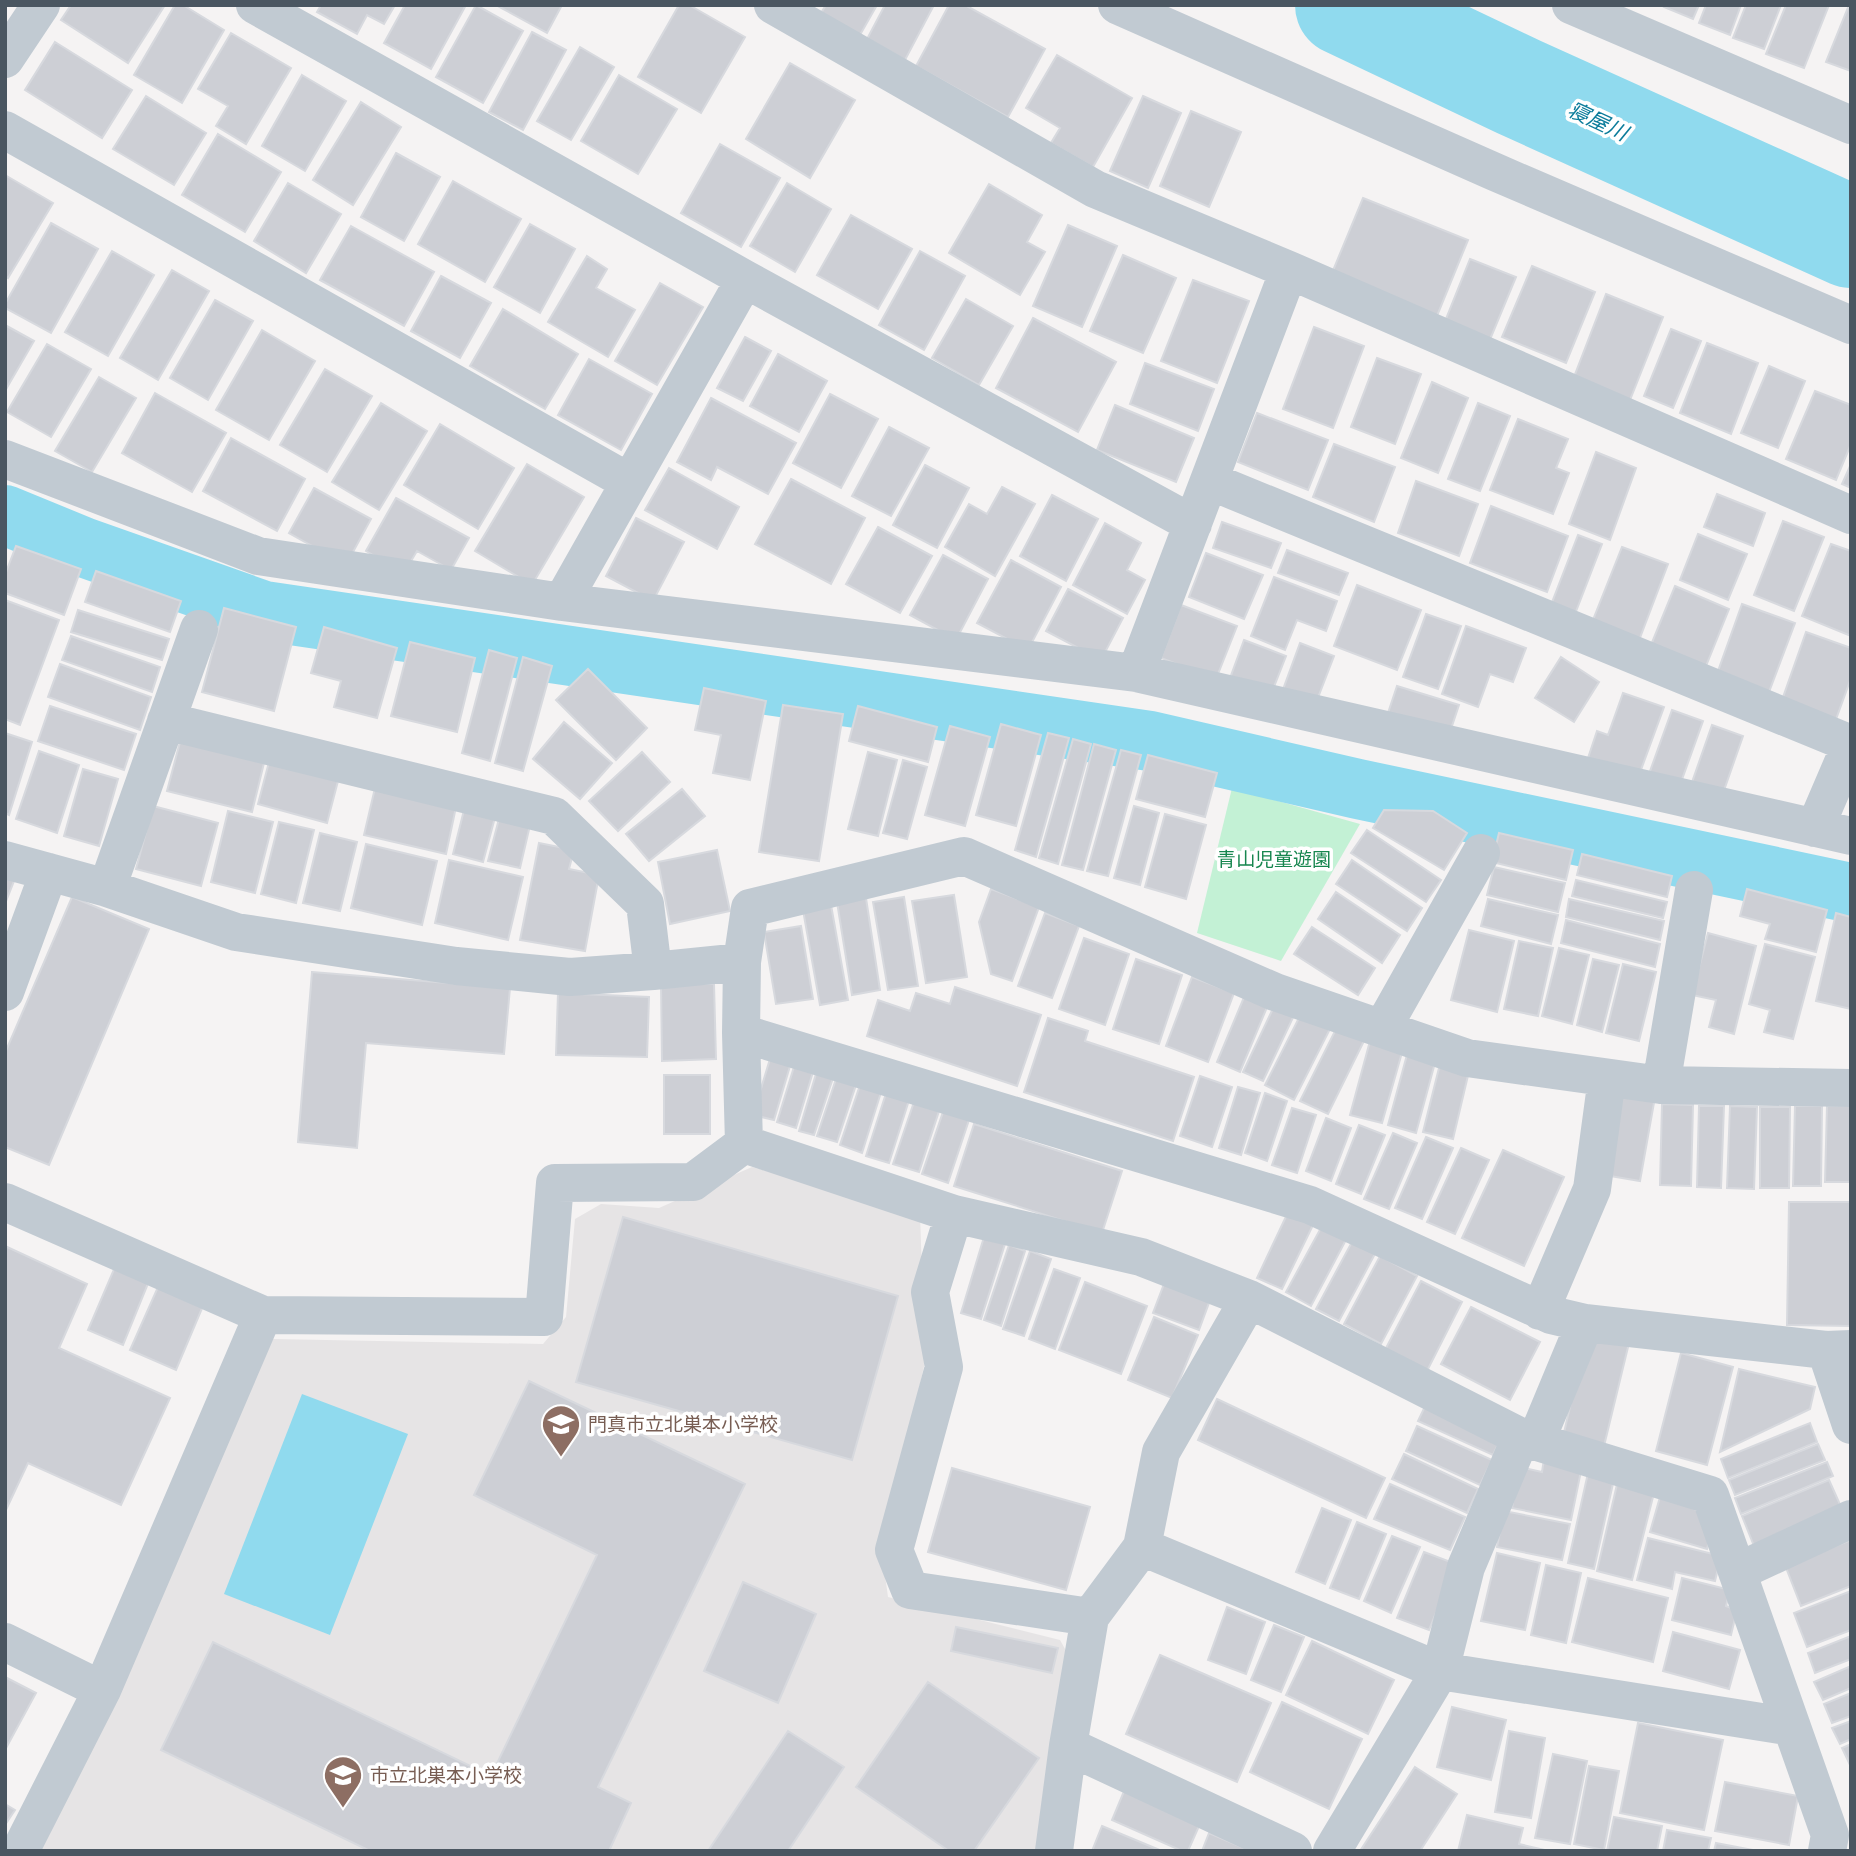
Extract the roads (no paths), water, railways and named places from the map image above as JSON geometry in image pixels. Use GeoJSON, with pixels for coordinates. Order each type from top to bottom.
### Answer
{"type":"FeatureCollection","features":[{"type":"Feature","properties":{"kind":"street"},"geometry":{"type":"LineString","coordinates":[[5,59],[41,5]]}},
{"type":"Feature","properties":{"kind":"street"},"geometry":{"type":"LineString","coordinates":[[255,5],[745,279],[1193,524]]}},
{"type":"Feature","properties":{"kind":"street"},"geometry":{"type":"LineString","coordinates":[[773,5],[1095,189],[1289,270],[1851,516]]}},
{"type":"Feature","properties":{"kind":"street"},"geometry":{"type":"LineString","coordinates":[[1117,5],[1851,326]]}},
{"type":"Feature","properties":{"kind":"street"},"geometry":{"type":"LineString","coordinates":[[1571,5],[1851,125]]}},
{"type":"Feature","properties":{"kind":"street"},"geometry":{"type":"LineString","coordinates":[[5,130],[629,482]]}},
{"type":"Feature","properties":{"kind":"street"},"geometry":{"type":"LineString","coordinates":[[1136,673],[1289,270]]}},
{"type":"Feature","properties":{"kind":"street"},"geometry":{"type":"LineString","coordinates":[[562,602],[745,279]]}},
{"type":"Feature","properties":{"kind":"street"},"geometry":{"type":"LineString","coordinates":[[5,459],[258,556],[562,602],[1136,673],[1833,832],[1851,744],[1210,481]]}},
{"type":"Feature","properties":{"kind":"street"},"geometry":{"type":"LineString","coordinates":[[107,888],[199,629]]}},
{"type":"Feature","properties":{"kind":"street"},"geometry":{"type":"LineString","coordinates":[[166,721],[554,817],[645,904],[653,971]]}},
{"type":"Feature","properties":{"kind":"street"},"geometry":{"type":"LineString","coordinates":[[1382,1029],[1481,853]]}},
{"type":"Feature","properties":{"kind":"street"},"geometry":{"type":"LineString","coordinates":[[744,1144],[742,962],[750,908],[964,856],[1275,992],[1467,1058],[1661,1085],[1851,1088]]}},
{"type":"Feature","properties":{"kind":"street"},"geometry":{"type":"LineString","coordinates":[[5,860],[107,888],[236,932],[429,962],[570,977],[742,962]]}},
{"type":"Feature","properties":{"kind":"street"},"geometry":{"type":"LineString","coordinates":[[5,992],[50,872]]}},
{"type":"Feature","properties":{"kind":"street"},"geometry":{"type":"LineString","coordinates":[[1661,1085],[1694,890]]}},
{"type":"Feature","properties":{"kind":"street"},"geometry":{"type":"LineString","coordinates":[[741,1033],[1310,1205],[1550,1315],[1586,1323],[1838,1350],[1851,1425]]}},
{"type":"Feature","properties":{"kind":"street"},"geometry":{"type":"LineString","coordinates":[[1541,1311],[1592,1189],[1607,1078]]}},
{"type":"Feature","properties":{"kind":"street"},"geometry":{"type":"LineString","coordinates":[[744,1144],[954,1213],[1141,1257],[1249,1299],[1529,1439],[1710,1495],[1830,1835],[1827,1851]]}},
{"type":"Feature","properties":{"kind":"street"},"geometry":{"type":"LineString","coordinates":[[5,1202],[263,1315],[544,1317],[555,1183],[693,1182],[744,1144]]}},
{"type":"Feature","properties":{"kind":"street"},"geometry":{"type":"LineString","coordinates":[[954,1213],[930,1292],[944,1367],[894,1550],[910,1590],[1090,1617]]}},
{"type":"Feature","properties":{"kind":"street"},"geometry":{"type":"LineString","coordinates":[[1054,1851],[1068,1746],[1090,1617],[1142,1547],[1161,1452],[1249,1299]]}},
{"type":"Feature","properties":{"kind":"street"},"geometry":{"type":"LineString","coordinates":[[20,1851],[102,1690],[263,1315]]}},
{"type":"Feature","properties":{"kind":"street"},"geometry":{"type":"LineString","coordinates":[[1332,1851],[1440,1671],[1466,1567],[1586,1323]]}},
{"type":"Feature","properties":{"kind":"street"},"geometry":{"type":"LineString","coordinates":[[1737,1572],[1851,1520]]}},
{"type":"Feature","properties":{"kind":"street"},"geometry":{"type":"LineString","coordinates":[[1142,1547],[1440,1671],[1792,1727]]}},
{"type":"Feature","properties":{"kind":"street"},"geometry":{"type":"LineString","coordinates":[[5,1642],[102,1690]]}},
{"type":"Feature","properties":{"kind":"street"},"geometry":{"type":"LineString","coordinates":[[1068,1746],[1293,1851]]}},
{"type":"Feature","properties":{"kind":"water"},"geometry":{"type":"Polygon","coordinates":[[[302,1394],[408,1434],[330,1635],[224,1594],[302,1394]]]}},
{"type":"Feature","properties":{"kind":"waterway","name":"寝屋川"},"geometry":{"type":"LineString","coordinates":[[1346,5],[1519,87],[1851,237]]}},
{"type":"Feature","properties":{"kind":"waterway"},"geometry":{"type":"LineString","coordinates":[[5,515],[83,547],[264,611],[1150,741],[1358,789],[1851,893]]}},
{"type":"Feature","properties":{"kind":"place","name":"門真市立北巣本小学校"},"geometry":{"type":"Point","coordinates":[561,1458]}},
{"type":"Feature","properties":{"kind":"place","name":"市立北巣本小学校"},"geometry":{"type":"Point","coordinates":[343,1809]}},
{"type":"Feature","properties":{"kind":"park label","name":"青山児童遊園"},"geometry":{"type":"Point","coordinates":[1274,859]}}]}
